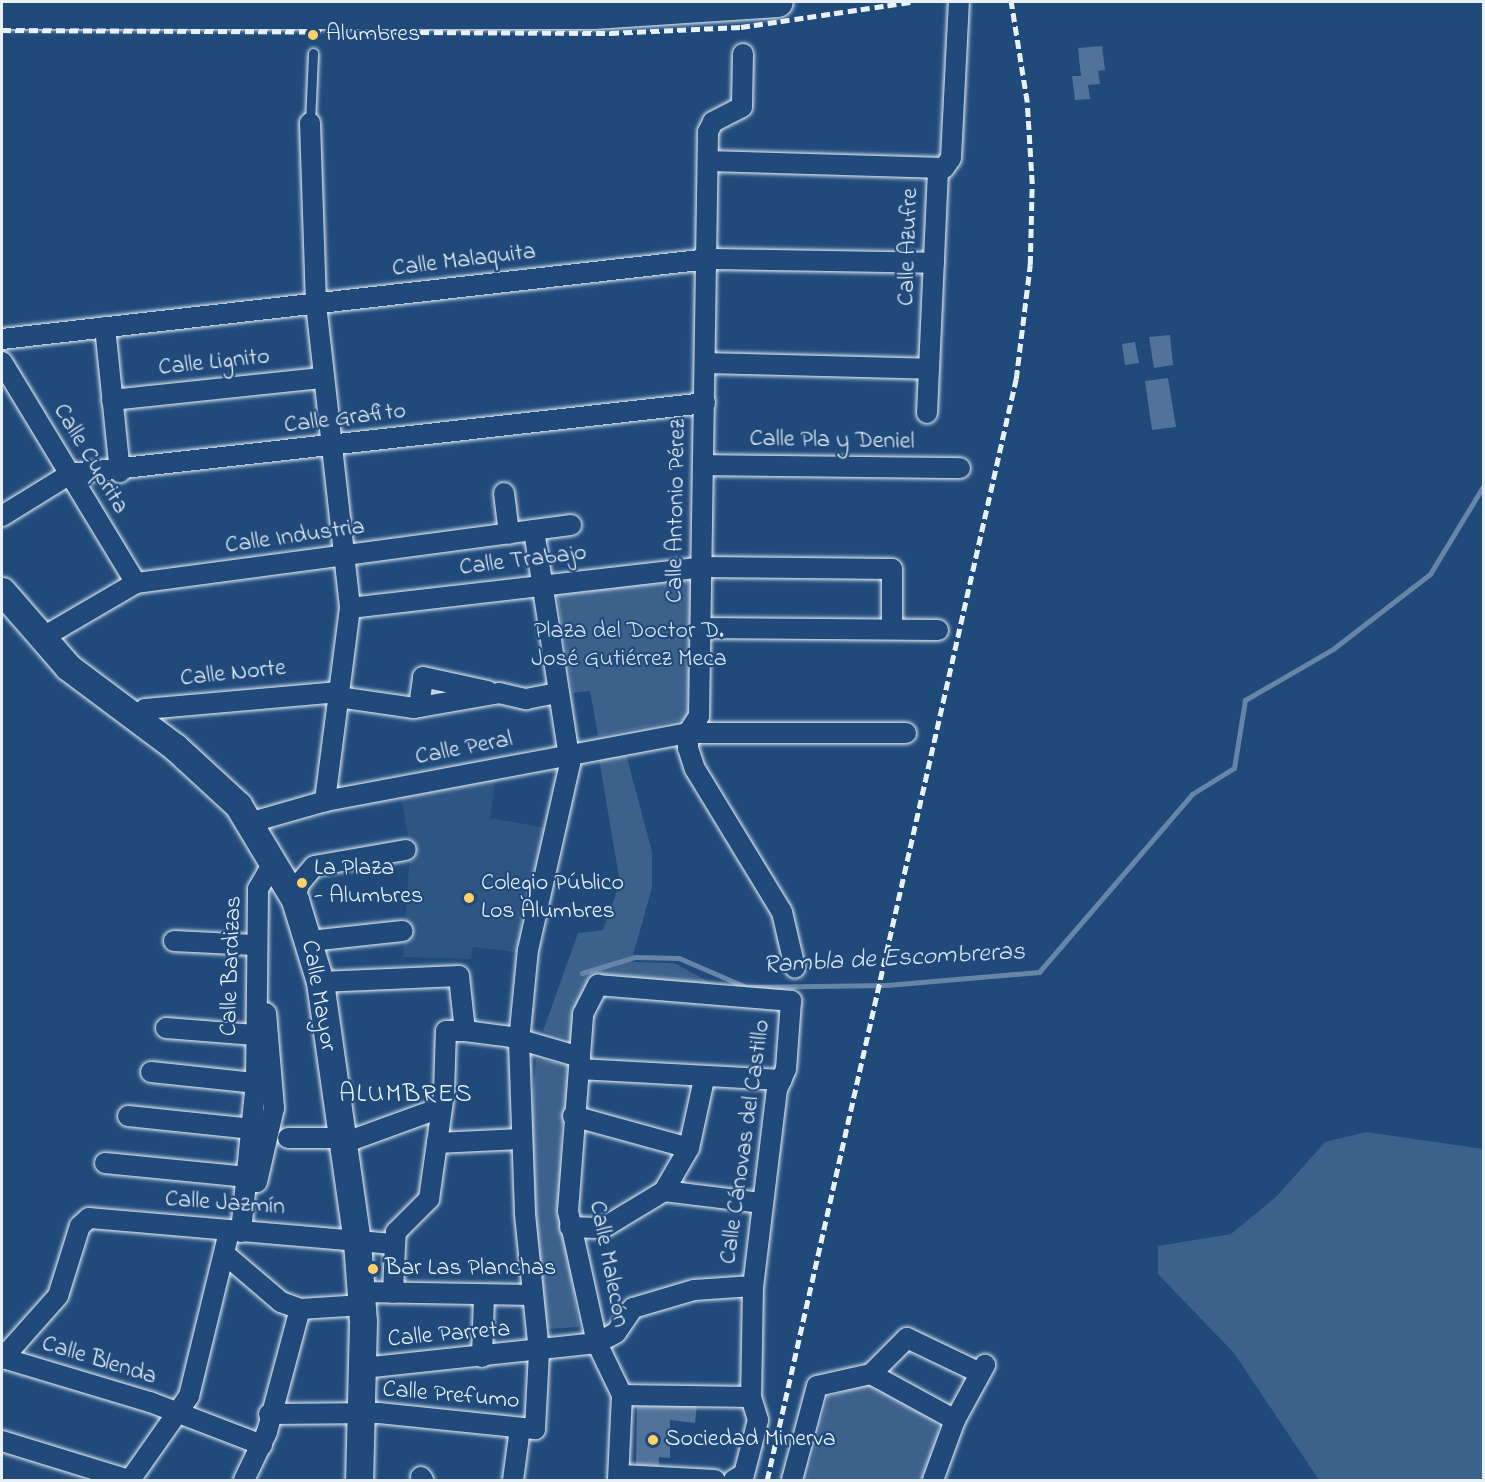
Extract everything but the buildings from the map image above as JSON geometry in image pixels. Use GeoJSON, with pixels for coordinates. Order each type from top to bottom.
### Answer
{"type":"FeatureCollection","features":[{"type":"Feature","properties":{"kind":"main road"},"geometry":{"type":"LineString","coordinates":[[2,14],[317,8],[665,12],[778,2]]}},
{"type":"Feature","properties":{"kind":"street"},"geometry":{"type":"LineString","coordinates":[[938,169],[951,158],[959,2]]}},
{"type":"Feature","properties":{"kind":"street","name":"Calle Antonio Pérez"},"geometry":{"type":"LineString","coordinates":[[688,733],[699,716],[709,259],[708,132],[713,122],[742,107],[743,54]]}},
{"type":"Feature","properties":{"kind":"street"},"geometry":{"type":"LineString","coordinates":[[310,123],[316,304],[322,378],[350,608],[325,801]]}},
{"type":"Feature","properties":{"kind":"street","name":"Calle Azufre"},"geometry":{"type":"LineString","coordinates":[[709,161],[938,169],[927,413]]}},
{"type":"Feature","properties":{"kind":"street","name":"Calle Malaquita"},"geometry":{"type":"LineString","coordinates":[[2,339],[709,259],[934,263]]}},
{"type":"Feature","properties":{"kind":"street"},"geometry":{"type":"LineString","coordinates":[[105,327],[120,472]]}},
{"type":"Feature","properties":{"kind":"street","name":"Calle Cuprita"},"geometry":{"type":"LineString","coordinates":[[2,362],[136,583]]}},
{"type":"Feature","properties":{"kind":"street"},"geometry":{"type":"LineString","coordinates":[[706,363],[929,369]]}},
{"type":"Feature","properties":{"kind":"street","name":"Calle Lignito"},"geometry":{"type":"LineString","coordinates":[[112,400],[322,378]]}},
{"type":"Feature","properties":{"kind":"street","name":"Calle Grafito"},"geometry":{"type":"LineString","coordinates":[[2,516],[69,474],[120,472],[330,447],[445,428],[705,403]]}},
{"type":"Feature","properties":{"kind":"street","name":"Calle Pla y Deniel"},"geometry":{"type":"LineString","coordinates":[[704,465],[960,468]]}},
{"type":"Feature","properties":{"kind":"street"},"geometry":{"type":"LineString","coordinates":[[504,494],[509,534]]}},
{"type":"Feature","properties":{"kind":"street","name":"Calle Industria"},"geometry":{"type":"LineString","coordinates":[[40,639],[136,583],[571,525]]}},
{"type":"Feature","properties":{"kind":"street"},"geometry":{"type":"LineString","coordinates":[[513,1480],[527,1428],[539,1352],[532,1295],[520,1139],[519,1041],[528,950],[570,756],[558,693],[534,530]]}},
{"type":"Feature","properties":{"kind":"street","name":"Calle Trabajo"},"geometry":{"type":"LineString","coordinates":[[350,608],[702,567],[892,569],[892,630]]}},
{"type":"Feature","properties":{"kind":"street","name":"Calle Mayor"},"geometry":{"type":"LineString","coordinates":[[2,591],[40,639],[210,778],[252,822],[295,900],[310,941],[320,982],[357,1242],[362,1299],[363,1368],[359,1480]]}},
{"type":"Feature","properties":{"kind":"street"},"geometry":{"type":"LineString","coordinates":[[700,628],[938,630]]}},
{"type":"Feature","properties":{"kind":"street"},"geometry":{"type":"LineString","coordinates":[[419,707],[423,677],[526,699],[558,693]]}},
{"type":"Feature","properties":{"kind":"street","name":"Calle Norte"},"geometry":{"type":"LineString","coordinates":[[136,719],[145,709],[338,694],[419,707],[499,693]]}},
{"type":"Feature","properties":{"kind":"street"},"geometry":{"type":"LineString","coordinates":[[688,733],[695,769],[782,912],[795,968]]}},
{"type":"Feature","properties":{"kind":"street","name":"Calle Peral"},"geometry":{"type":"LineString","coordinates":[[252,822],[325,801],[688,733],[906,733]]}},
{"type":"Feature","properties":{"kind":"street"},"geometry":{"type":"LineString","coordinates":[[295,900],[299,884],[314,867],[406,850]]}},
{"type":"Feature","properties":{"kind":"street","name":"Calle Bardizas"},"geometry":{"type":"LineString","coordinates":[[239,1231],[248,1177],[256,1083],[254,945],[258,889],[274,861]]}},
{"type":"Feature","properties":{"kind":"street","name":"Calle Bardizas"},"geometry":{"type":"LineString","coordinates":[[130,1480],[180,1415],[227,1256],[239,1231],[274,1108],[262,975],[274,861]]}},
{"type":"Feature","properties":{"kind":"street"},"geometry":{"type":"LineString","coordinates":[[310,941],[402,931]]}},
{"type":"Feature","properties":{"kind":"street"},"geometry":{"type":"LineString","coordinates":[[174,941],[254,945]]}},
{"type":"Feature","properties":{"kind":"street"},"geometry":{"type":"LineString","coordinates":[[320,982],[459,976],[465,1031]]}},
{"type":"Feature","properties":{"kind":"street","name":"Calle Malecón"},"geometry":{"type":"LineString","coordinates":[[598,985],[583,1014],[573,1116],[570,1227],[597,1343],[622,1395],[619,1478]]}},
{"type":"Feature","properties":{"kind":"street","name":"Calle Cánovas del Castillo"},"geometry":{"type":"LineString","coordinates":[[598,985],[790,1001],[782,1080],[762,1203],[753,1286],[751,1396],[758,1420],[736,1480]]}},
{"type":"Feature","properties":{"kind":"street"},"geometry":{"type":"LineString","coordinates":[[166,1028],[255,1035]]}},
{"type":"Feature","properties":{"kind":"street"},"geometry":{"type":"LineString","coordinates":[[393,1293],[396,1232],[429,1199],[437,1143],[446,1031],[465,1031],[519,1041],[580,1063],[704,1079],[782,1080]]}},
{"type":"Feature","properties":{"kind":"street"},"geometry":{"type":"LineString","coordinates":[[151,1072],[256,1083]]}},
{"type":"Feature","properties":{"kind":"street"},"geometry":{"type":"LineString","coordinates":[[570,1227],[603,1228],[664,1191],[689,1148],[704,1079]]}},
{"type":"Feature","properties":{"kind":"street"},"geometry":{"type":"LineString","coordinates":[[288,1138],[341,1141],[440,1108]]}},
{"type":"Feature","properties":{"kind":"street"},"geometry":{"type":"LineString","coordinates":[[128,1116],[252,1129]]}},
{"type":"Feature","properties":{"kind":"street"},"geometry":{"type":"LineString","coordinates":[[573,1116],[689,1148]]}},
{"type":"Feature","properties":{"kind":"street"},"geometry":{"type":"LineString","coordinates":[[437,1143],[520,1139]]}},
{"type":"Feature","properties":{"kind":"street"},"geometry":{"type":"LineString","coordinates":[[105,1163],[248,1177]]}},
{"type":"Feature","properties":{"kind":"street"},"geometry":{"type":"LineString","coordinates":[[664,1191],[762,1203]]}},
{"type":"Feature","properties":{"kind":"street","name":"Calle Jazmín"},"geometry":{"type":"LineString","coordinates":[[2,1359],[58,1296],[80,1226],[89,1218],[395,1244]]}},
{"type":"Feature","properties":{"kind":"street"},"geometry":{"type":"LineString","coordinates":[[227,1256],[281,1302],[300,1310],[393,1293],[484,1298],[532,1295]]}},
{"type":"Feature","properties":{"kind":"street"},"geometry":{"type":"LineString","coordinates":[[597,1343],[616,1333],[633,1308],[694,1290],[753,1286]]}},
{"type":"Feature","properties":{"kind":"street"},"geometry":{"type":"LineString","coordinates":[[482,1357],[484,1298]]}},
{"type":"Feature","properties":{"kind":"street"},"geometry":{"type":"LineString","coordinates":[[244,1480],[261,1445],[300,1310]]}},
{"type":"Feature","properties":{"kind":"street"},"geometry":{"type":"LineString","coordinates":[[792,1480],[817,1386],[871,1374],[907,1338],[983,1369],[955,1420],[933,1480]]}},
{"type":"Feature","properties":{"kind":"street","name":"Calle Parreta"},"geometry":{"type":"LineString","coordinates":[[363,1368],[539,1352],[597,1343]]}},
{"type":"Feature","properties":{"kind":"street","name":"Calle Blenda"},"geometry":{"type":"LineString","coordinates":[[2,1359],[180,1415],[261,1445]]}},
{"type":"Feature","properties":{"kind":"street"},"geometry":{"type":"LineString","coordinates":[[871,1374],[955,1420]]}},
{"type":"Feature","properties":{"kind":"street"},"geometry":{"type":"LineString","coordinates":[[622,1395],[751,1396]]}},
{"type":"Feature","properties":{"kind":"street","name":"Calle Prefumo"},"geometry":{"type":"LineString","coordinates":[[269,1414],[361,1414],[527,1428]]}},
{"type":"Feature","properties":{"kind":"street"},"geometry":{"type":"LineString","coordinates":[[2,1443],[130,1480]]}},
{"type":"Feature","properties":{"kind":"street"},"geometry":{"type":"LineString","coordinates":[[619,1478],[715,1480]]}},
{"type":"Feature","properties":{"kind":"lane"},"geometry":{"type":"LineString","coordinates":[[310,123],[313,53]]}},
{"type":"Feature","properties":{"kind":"shaded area","name":"Colegio Público Los Alumbres"},"geometry":{"type":"Polygon","coordinates":[[[496,777],[490,818],[547,828],[520,953],[473,947],[471,959],[403,957],[410,849],[401,795],[496,777]]]}},
{"type":"Feature","properties":{"kind":"green space","name":"Plaza del Doctor D. José Gutiérrez Meca"},"geometry":{"type":"Polygon","coordinates":[[[692,578],[688,719],[598,736],[590,691],[573,693],[556,590],[692,578]]]}},
{"type":"Feature","properties":{"kind":"green space"},"geometry":{"type":"Polygon","coordinates":[[[626,754],[652,852],[652,888],[631,962],[674,963],[720,988],[591,978],[573,1040],[543,1031],[578,933],[603,930],[620,883],[599,759],[626,754]]]}},
{"type":"Feature","properties":{"kind":"green space"},"geometry":{"type":"Polygon","coordinates":[[[536,1059],[573,1066],[561,1131],[562,1214],[579,1327],[545,1329],[530,1139],[536,1059]]]}},
{"type":"Feature","properties":{"kind":"green space"},"geometry":{"type":"Polygon","coordinates":[[[1366,1132],[1483,1149],[1483,1480],[1319,1480],[1234,1353],[1158,1274],[1158,1246],[1231,1234],[1277,1196],[1325,1142],[1366,1132]]]}},
{"type":"Feature","properties":{"kind":"green space"},"geometry":{"type":"Polygon","coordinates":[[[872,1382],[935,1417],[939,1435],[922,1480],[807,1480],[828,1397],[872,1382]]]}},
{"type":"Feature","properties":{"kind":"waterway","name":"Rambla de Escombreras"},"geometry":{"type":"LineString","coordinates":[[582,973],[635,957],[679,958],[746,987],[887,985],[1039,972],[1192,794],[1234,768],[1245,700],[1333,649],[1430,574],[1484,485]]}},
{"type":"Feature","properties":{"kind":"railway"},"geometry":{"type":"LineString","coordinates":[[2,30],[610,33],[741,27],[910,2]]}},
{"type":"Feature","properties":{"kind":"railway"},"geometry":{"type":"LineString","coordinates":[[767,1480],[1016,379],[1030,265],[1032,184],[1027,102],[1011,2]]}},
{"type":"Feature","properties":{"kind":"place","name":"Alumbres"},"geometry":{"type":"Point","coordinates":[313,35]}},
{"type":"Feature","properties":{"kind":"place","name":"La Plaza - Alumbres"},"geometry":{"type":"Point","coordinates":[302,883]}},
{"type":"Feature","properties":{"kind":"place","name":"Colegio Público Los Alumbres"},"geometry":{"type":"Point","coordinates":[469,898]}},
{"type":"Feature","properties":{"kind":"place","name":"Bar Las Planchas"},"geometry":{"type":"Point","coordinates":[373,1269]}},
{"type":"Feature","properties":{"kind":"place","name":"Sociedad Minerva"},"geometry":{"type":"Point","coordinates":[653,1440]}},
{"type":"Feature","properties":{"kind":"district","name":"ALUMBRES"},"geometry":{"type":"Point","coordinates":[406,1096]}}]}
